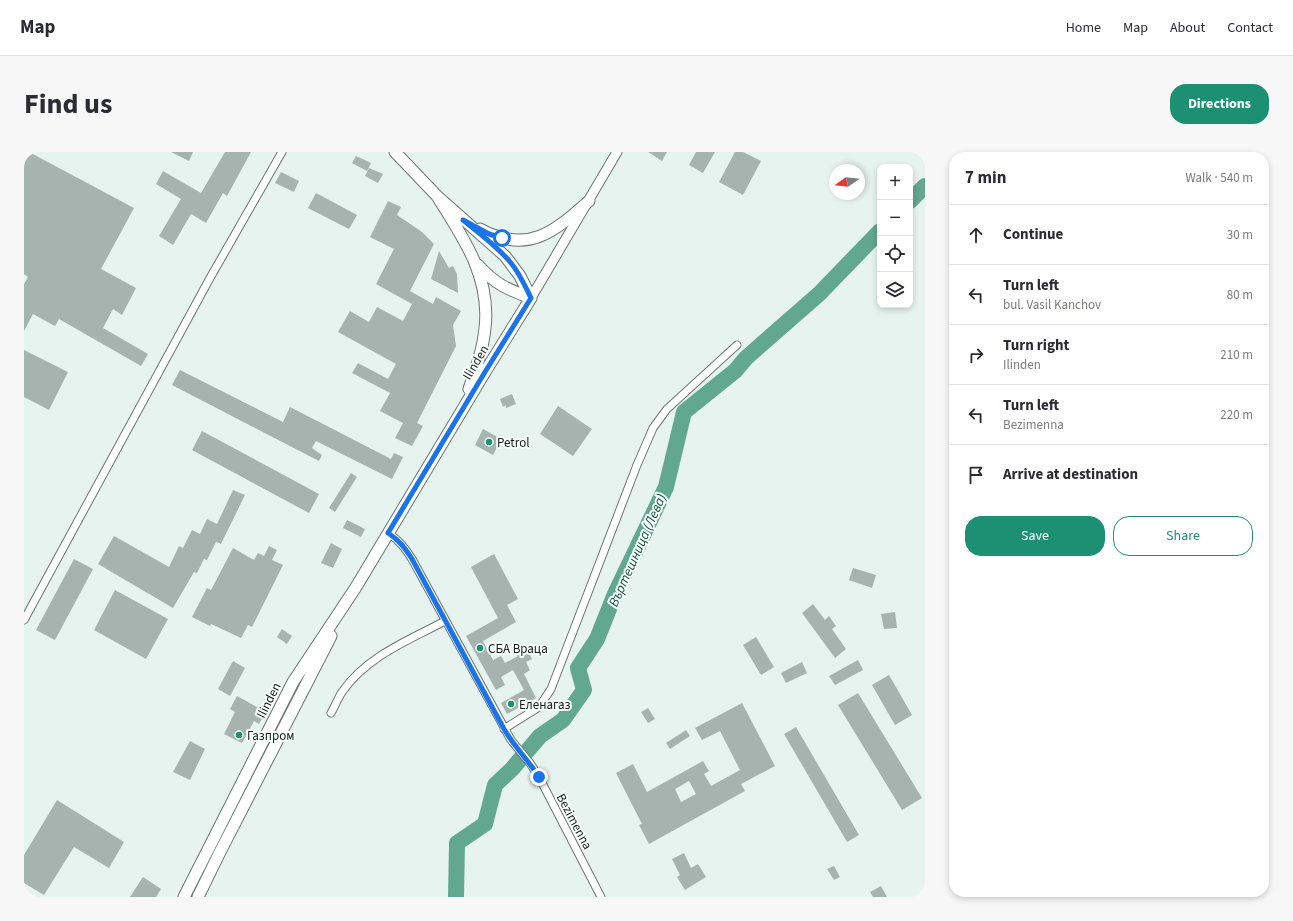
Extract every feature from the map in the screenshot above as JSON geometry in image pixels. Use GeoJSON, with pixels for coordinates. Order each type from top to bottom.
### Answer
{"type":"FeatureCollection","features":[{"type":"Feature","properties":{"kind":"main road"},"geometry":{"type":"LineString","coordinates":[[395,152],[437,196],[509,260],[520,276],[531,298]]}},
{"type":"Feature","properties":{"kind":"main road"},"geometry":{"type":"LineString","coordinates":[[437,196],[462,236],[476,263],[485,298],[486,327],[480,356],[464,407]]}},
{"type":"Feature","properties":{"kind":"main road"},"geometry":{"type":"LineString","coordinates":[[463,220],[489,234],[502,238],[524,240],[550,232],[563,224],[589,201]]}},
{"type":"Feature","properties":{"kind":"main road"},"geometry":{"type":"LineString","coordinates":[[476,263],[487,275],[500,285],[531,298]]}},
{"type":"Feature","properties":{"kind":"main road","name":"Ilinden"},"geometry":{"type":"LineString","coordinates":[[184,897],[293,682],[356,587],[531,298]]}},
{"type":"Feature","properties":{"kind":"main road","name":"Ilinden"},"geometry":{"type":"LineString","coordinates":[[198,897],[356,587]]}},
{"type":"Feature","properties":{"kind":"street"},"geometry":{"type":"LineString","coordinates":[[24,620],[203,292],[282,152]]}},
{"type":"Feature","properties":{"kind":"street","name":"Ilinden"},"geometry":{"type":"LineString","coordinates":[[531,298],[617,152]]}},
{"type":"Feature","properties":{"kind":"street"},"geometry":{"type":"LineString","coordinates":[[504,729],[538,706],[551,689],[637,465],[653,428],[667,409],[737,345]]}},
{"type":"Feature","properties":{"kind":"street","name":"Bezimenna"},"geometry":{"type":"LineString","coordinates":[[388,533],[403,545],[504,729],[530,763],[601,897]]}},
{"type":"Feature","properties":{"kind":"street"},"geometry":{"type":"LineString","coordinates":[[331,713],[342,692],[358,673],[380,655],[445,621]]}},
{"type":"Feature","properties":{"kind":"building"},"geometry":{"type":"Polygon","coordinates":[[[24,152],[29,152],[134,208],[101,269],[136,288],[122,315],[113,309],[103,328],[148,354],[141,366],[59,319],[55,326],[33,314],[24,331],[24,284],[28,277],[24,274],[24,152]]]}},
{"type":"Feature","properties":{"kind":"building"},"geometry":{"type":"Polygon","coordinates":[[[171,152],[193,152],[189,161],[171,152]]]}},
{"type":"Feature","properties":{"kind":"building"},"geometry":{"type":"Polygon","coordinates":[[[225,152],[251,152],[227,196],[223,193],[206,223],[191,214],[173,245],[159,236],[181,199],[156,184],[163,171],[201,193],[225,152]]]}},
{"type":"Feature","properties":{"kind":"building"},"geometry":{"type":"Polygon","coordinates":[[[648,152],[667,152],[662,161],[648,152]]]}},
{"type":"Feature","properties":{"kind":"building"},"geometry":{"type":"Polygon","coordinates":[[[696,152],[715,152],[703,173],[689,165],[696,152]]]}},
{"type":"Feature","properties":{"kind":"building"},"geometry":{"type":"Polygon","coordinates":[[[735,152],[743,152],[761,161],[743,195],[719,182],[735,152]]]}},
{"type":"Feature","properties":{"kind":"building"},"geometry":{"type":"Polygon","coordinates":[[[356,156],[371,163],[367,171],[352,163],[356,156]]]}},
{"type":"Feature","properties":{"kind":"building"},"geometry":{"type":"Polygon","coordinates":[[[369,168],[383,174],[378,183],[365,176],[369,168]]]}},
{"type":"Feature","properties":{"kind":"building"},"geometry":{"type":"Polygon","coordinates":[[[281,172],[299,181],[294,192],[275,183],[281,172]]]}},
{"type":"Feature","properties":{"kind":"building"},"geometry":{"type":"Polygon","coordinates":[[[316,193],[357,215],[349,229],[308,208],[316,193]]]}},
{"type":"Feature","properties":{"kind":"building"},"geometry":{"type":"Polygon","coordinates":[[[388,201],[401,207],[397,215],[422,232],[434,244],[410,291],[433,304],[436,297],[461,311],[453,325],[456,346],[417,423],[423,426],[412,446],[395,438],[403,423],[380,411],[390,393],[352,373],[358,363],[388,379],[396,364],[338,332],[350,311],[369,322],[377,307],[403,321],[412,304],[376,284],[394,249],[370,237],[388,201]]]}},
{"type":"Feature","properties":{"kind":"building"},"geometry":{"type":"Polygon","coordinates":[[[439,251],[449,268],[453,266],[457,274],[458,293],[431,279],[439,251]]]}},
{"type":"Feature","properties":{"kind":"building"},"geometry":{"type":"Polygon","coordinates":[[[24,350],[68,372],[49,410],[24,397],[24,350]]]}},
{"type":"Feature","properties":{"kind":"building"},"geometry":{"type":"Polygon","coordinates":[[[180,370],[283,422],[290,407],[391,459],[394,453],[403,457],[392,479],[316,441],[312,448],[322,455],[319,461],[172,385],[180,370]]]}},
{"type":"Feature","properties":{"kind":"building"},"geometry":{"type":"Polygon","coordinates":[[[512,394],[516,404],[506,408],[506,405],[503,407],[500,399],[512,394]]]}},
{"type":"Feature","properties":{"kind":"building"},"geometry":{"type":"Polygon","coordinates":[[[558,406],[592,429],[573,456],[540,434],[558,406]]]}},
{"type":"Feature","properties":{"kind":"building"},"geometry":{"type":"Polygon","coordinates":[[[483,429],[501,439],[493,455],[475,445],[483,429]]]}},
{"type":"Feature","properties":{"kind":"building"},"geometry":{"type":"Polygon","coordinates":[[[202,431],[319,494],[309,513],[192,450],[202,431]]]}},
{"type":"Feature","properties":{"kind":"building"},"geometry":{"type":"Polygon","coordinates":[[[351,473],[357,477],[335,512],[329,508],[351,473]]]}},
{"type":"Feature","properties":{"kind":"building"},"geometry":{"type":"Polygon","coordinates":[[[233,490],[245,495],[221,544],[216,542],[207,560],[204,559],[197,573],[194,572],[173,608],[98,564],[114,536],[169,567],[179,546],[183,548],[192,530],[200,534],[207,519],[217,524],[233,490]]]}},
{"type":"Feature","properties":{"kind":"building"},"geometry":{"type":"Polygon","coordinates":[[[347,520],[365,529],[361,537],[343,528],[347,520]]]}},
{"type":"Feature","properties":{"kind":"building"},"geometry":{"type":"Polygon","coordinates":[[[331,543],[342,549],[333,568],[321,563],[331,543]]]}},
{"type":"Feature","properties":{"kind":"building"},"geometry":{"type":"Polygon","coordinates":[[[269,546],[277,550],[272,560],[283,565],[252,627],[248,625],[241,638],[192,617],[207,588],[211,590],[233,548],[254,560],[258,553],[264,556],[269,546]]]}},
{"type":"Feature","properties":{"kind":"building"},"geometry":{"type":"Polygon","coordinates":[[[494,554],[518,599],[507,605],[516,622],[483,641],[493,660],[501,656],[505,663],[518,656],[514,649],[524,644],[532,659],[526,662],[530,670],[524,674],[536,698],[507,714],[501,703],[524,690],[513,670],[501,677],[505,685],[496,690],[466,636],[498,618],[471,567],[494,554]]]}},
{"type":"Feature","properties":{"kind":"building"},"geometry":{"type":"Polygon","coordinates":[[[74,559],[93,569],[55,640],[36,630],[74,559]]]}},
{"type":"Feature","properties":{"kind":"building"},"geometry":{"type":"Polygon","coordinates":[[[853,568],[876,575],[872,588],[849,580],[853,568]]]}},
{"type":"Feature","properties":{"kind":"building"},"geometry":{"type":"Polygon","coordinates":[[[115,590],[168,619],[146,659],[94,630],[115,590]]]}},
{"type":"Feature","properties":{"kind":"building"},"geometry":{"type":"Polygon","coordinates":[[[813,604],[825,620],[829,616],[836,626],[832,629],[846,649],[835,658],[802,613],[813,604]]]}},
{"type":"Feature","properties":{"kind":"building"},"geometry":{"type":"Polygon","coordinates":[[[895,612],[897,628],[884,629],[881,614],[895,612]]]}},
{"type":"Feature","properties":{"kind":"building"},"geometry":{"type":"Polygon","coordinates":[[[282,629],[292,636],[287,644],[277,637],[282,629]]]}},
{"type":"Feature","properties":{"kind":"building"},"geometry":{"type":"Polygon","coordinates":[[[756,637],[774,667],[761,675],[743,645],[756,637]]]}},
{"type":"Feature","properties":{"kind":"building"},"geometry":{"type":"Polygon","coordinates":[[[858,660],[863,670],[835,685],[829,676],[858,660]]]}},
{"type":"Feature","properties":{"kind":"building"},"geometry":{"type":"Polygon","coordinates":[[[233,661],[245,668],[230,696],[218,689],[233,661]]]}},
{"type":"Feature","properties":{"kind":"building"},"geometry":{"type":"Polygon","coordinates":[[[802,662],[807,673],[786,683],[781,673],[802,662]]]}},
{"type":"Feature","properties":{"kind":"building"},"geometry":{"type":"Polygon","coordinates":[[[889,675],[912,715],[895,725],[872,685],[889,675]]]}},
{"type":"Feature","properties":{"kind":"building"},"geometry":{"type":"Polygon","coordinates":[[[858,693],[922,798],[902,810],[838,705],[858,693]]]}},
{"type":"Feature","properties":{"kind":"building"},"geometry":{"type":"Polygon","coordinates":[[[237,696],[266,712],[259,724],[254,721],[242,743],[224,734],[235,712],[230,709],[237,696]]]}},
{"type":"Feature","properties":{"kind":"building"},"geometry":{"type":"Polygon","coordinates":[[[742,703],[775,766],[741,784],[745,791],[649,844],[639,825],[642,824],[616,773],[633,764],[647,792],[703,761],[709,771],[704,774],[711,786],[740,770],[720,731],[702,740],[695,728],[742,703]],[[689,781],[675,789],[681,802],[696,794],[689,781]]]}},
{"type":"Feature","properties":{"kind":"building"},"geometry":{"type":"Polygon","coordinates":[[[648,708],[655,719],[648,723],[641,712],[648,708]]]}},
{"type":"Feature","properties":{"kind":"building"},"geometry":{"type":"Polygon","coordinates":[[[796,727],[859,835],[847,842],[784,734],[796,727]]]}},
{"type":"Feature","properties":{"kind":"building"},"geometry":{"type":"Polygon","coordinates":[[[686,730],[690,736],[670,749],[666,743],[686,730]]]}},
{"type":"Feature","properties":{"kind":"building"},"geometry":{"type":"Polygon","coordinates":[[[190,741],[205,749],[190,780],[173,772],[190,741]]]}},
{"type":"Feature","properties":{"kind":"building"},"geometry":{"type":"Polygon","coordinates":[[[57,800],[124,842],[109,868],[74,847],[44,895],[24,883],[24,855],[57,800]]]}},
{"type":"Feature","properties":{"kind":"building"},"geometry":{"type":"Polygon","coordinates":[[[684,853],[691,868],[698,864],[706,877],[685,890],[677,877],[680,875],[672,859],[684,853]]]}},
{"type":"Feature","properties":{"kind":"building"},"geometry":{"type":"Polygon","coordinates":[[[834,866],[840,877],[834,880],[827,869],[834,866]]]}},
{"type":"Feature","properties":{"kind":"building"},"geometry":{"type":"Polygon","coordinates":[[[143,877],[161,889],[156,897],[130,897],[143,877]]]}},
{"type":"Feature","properties":{"kind":"building"},"geometry":{"type":"Polygon","coordinates":[[[881,886],[887,897],[873,897],[870,892],[881,886]]]}},
{"type":"Feature","properties":{"kind":"waterway","name":"Въртешница (Лева)"},"geometry":{"type":"LineString","coordinates":[[911,200],[925,186]]}},
{"type":"Feature","properties":{"kind":"waterway","name":"Въртешница (Лева)"},"geometry":{"type":"LineString","coordinates":[[456,897],[457,843],[485,824],[495,785],[512,769],[540,736],[563,720],[584,690],[578,668],[597,639],[615,594],[666,487],[684,412],[735,371],[746,358],[819,294],[877,234]]}},
{"type":"Feature","properties":{"kind":"place","name":"Petrol"},"geometry":{"type":"Point","coordinates":[489,442]}},
{"type":"Feature","properties":{"kind":"place","name":"СБА Враца"},"geometry":{"type":"Point","coordinates":[480,648]}},
{"type":"Feature","properties":{"kind":"place","name":"Еленагаз"},"geometry":{"type":"Point","coordinates":[511,704]}},
{"type":"Feature","properties":{"kind":"place","name":"Газпром"},"geometry":{"type":"Point","coordinates":[239,735]}},
{"type":"Feature","properties":{"kind":"route"},"geometry":{"type":"LineString","coordinates":[[502,238],[489,234],[463,220],[505,256],[512,264],[531,298],[388,533],[403,545],[412,559],[504,729],[539,777]]}}]}
